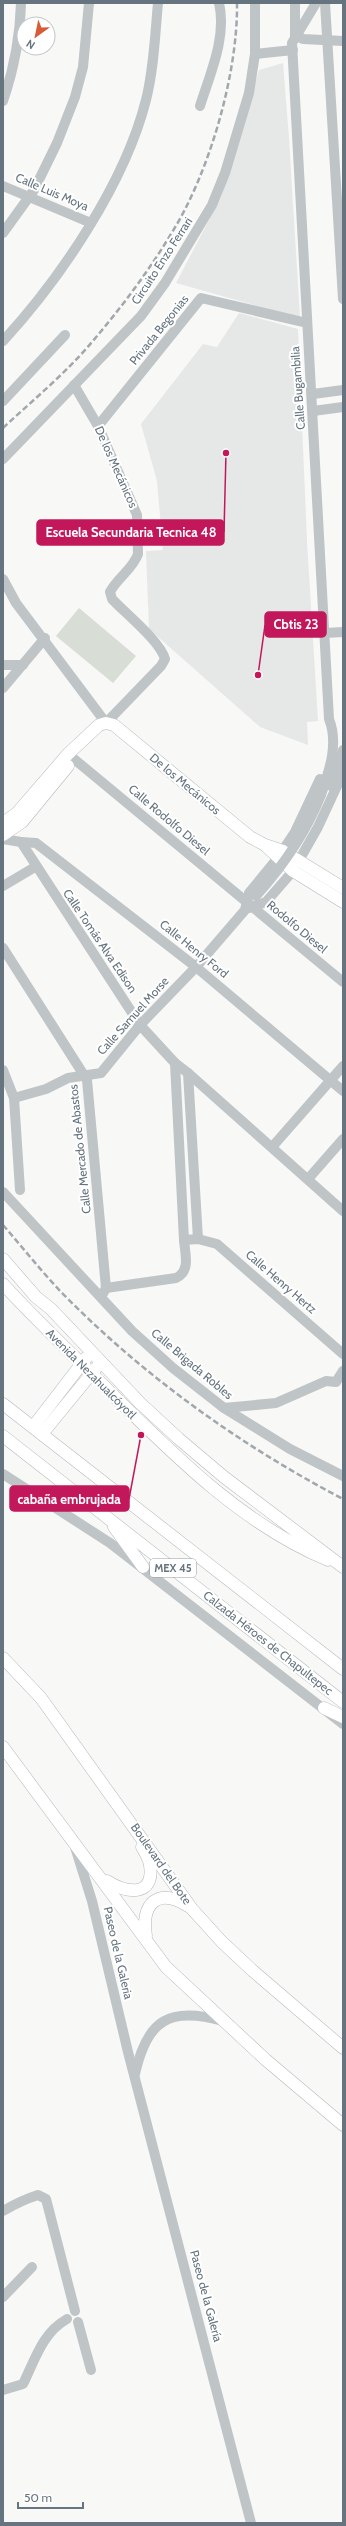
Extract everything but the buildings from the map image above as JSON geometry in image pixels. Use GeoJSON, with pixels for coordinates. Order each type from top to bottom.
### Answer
{"type":"FeatureCollection","features":[{"type":"Feature","properties":{"kind":"main road"},"geometry":{"type":"LineString","coordinates":[[3,823],[17,813],[99,725],[106,723]]}},
{"type":"Feature","properties":{"kind":"main road","name":"De los Mecánicos"},"geometry":{"type":"LineString","coordinates":[[106,723],[114,725],[231,822],[296,866]]}},
{"type":"Feature","properties":{"kind":"main road"},"geometry":{"type":"LineString","coordinates":[[3,834],[22,822],[71,756]]}},
{"type":"Feature","properties":{"kind":"main road"},"geometry":{"type":"LineString","coordinates":[[296,866],[343,888]]}},
{"type":"Feature","properties":{"kind":"main road"},"geometry":{"type":"LineString","coordinates":[[296,866],[343,902]]}},
{"type":"Feature","properties":{"kind":"main road","name":"Avenida Nezahualcóyotl"},"geometry":{"type":"LineString","coordinates":[[3,1249],[42,1293],[51,1309]]}},
{"type":"Feature","properties":{"kind":"main road","name":"Avenida Nezahualcóyotl"},"geometry":{"type":"LineString","coordinates":[[3,1259],[36,1297],[51,1309],[91,1353],[158,1421],[224,1477],[342,1566]]}},
{"type":"Feature","properties":{"kind":"main road","name":"Avenida Nezahualcóyotl"},"geometry":{"type":"LineString","coordinates":[[3,1284],[57,1340],[169,1450],[220,1494],[295,1544],[342,1566]]}},
{"type":"Feature","properties":{"kind":"main road"},"geometry":{"type":"LineString","coordinates":[[57,1340],[68,1328]]}},
{"type":"Feature","properties":{"kind":"main road"},"geometry":{"type":"LineString","coordinates":[[37,1430],[81,1364],[91,1353]]}},
{"type":"Feature","properties":{"kind":"main road"},"geometry":{"type":"LineString","coordinates":[[37,1430],[101,1363]]}},
{"type":"Feature","properties":{"kind":"main road","name":"MEX 45"},"geometry":{"type":"LineString","coordinates":[[3,1404],[343,1669]]}},
{"type":"Feature","properties":{"kind":"main road","name":"Calzada Héroes de Chapultepec"},"geometry":{"type":"LineString","coordinates":[[3,1436],[343,1702]]}},
{"type":"Feature","properties":{"kind":"main road"},"geometry":{"type":"LineString","coordinates":[[107,1516],[143,1567]]}},
{"type":"Feature","properties":{"kind":"main road","name":"Boulevard del Bote"},"geometry":{"type":"LineString","coordinates":[[7,1661],[41,1698],[192,1909],[222,1942],[248,1966],[343,2048]]}},
{"type":"Feature","properties":{"kind":"main road"},"geometry":{"type":"LineString","coordinates":[[324,1708],[343,1717]]}},
{"type":"Feature","properties":{"kind":"main road"},"geometry":{"type":"LineString","coordinates":[[3,1747],[101,1877],[166,1967],[223,2021],[343,2125]]}},
{"type":"Feature","properties":{"kind":"main road"},"geometry":{"type":"LineString","coordinates":[[101,1877],[125,1891],[137,1891],[147,1882],[150,1864],[131,1822]]}},
{"type":"Feature","properties":{"kind":"main road"},"geometry":{"type":"LineString","coordinates":[[146,1938],[143,1921],[146,1912],[154,1901],[165,1897],[173,1898],[192,1909]]}},
{"type":"Feature","properties":{"kind":"street"},"geometry":{"type":"LineString","coordinates":[[3,101],[13,71],[19,40],[21,3]]}},
{"type":"Feature","properties":{"kind":"street"},"geometry":{"type":"LineString","coordinates":[[3,233],[28,196],[34,190],[58,143],[75,97],[83,67],[89,3]]}},
{"type":"Feature","properties":{"kind":"street"},"geometry":{"type":"LineString","coordinates":[[3,341],[36,305],[91,223],[134,136],[146,100],[158,3]]}},
{"type":"Feature","properties":{"kind":"street"},"geometry":{"type":"LineString","coordinates":[[200,106],[220,36],[223,18],[220,3]]}},
{"type":"Feature","properties":{"kind":"street","name":"Circuito Enzo Ferrari"},"geometry":{"type":"LineString","coordinates":[[3,459],[145,310],[169,277],[212,205],[225,173],[249,94],[255,54],[255,3]]}},
{"type":"Feature","properties":{"kind":"street","name":"Calle Bugambilia"},"geometry":{"type":"LineString","coordinates":[[295,3],[295,35],[292,43],[307,323],[313,394],[329,719],[333,739]]}},
{"type":"Feature","properties":{"kind":"street"},"geometry":{"type":"LineString","coordinates":[[316,3],[295,35],[303,39],[343,41]]}},
{"type":"Feature","properties":{"kind":"street"},"geometry":{"type":"LineString","coordinates":[[325,3],[340,222],[343,299]]}},
{"type":"Feature","properties":{"kind":"street"},"geometry":{"type":"LineString","coordinates":[[255,54],[293,50]]}},
{"type":"Feature","properties":{"kind":"street","name":"Calle Luis Moya"},"geometry":{"type":"LineString","coordinates":[[3,186],[91,223]]}},
{"type":"Feature","properties":{"kind":"street","name":"Privada Begonias"},"geometry":{"type":"LineString","coordinates":[[98,426],[201,298],[307,323]]}},
{"type":"Feature","properties":{"kind":"street"},"geometry":{"type":"LineString","coordinates":[[3,401],[65,335]]}},
{"type":"Feature","properties":{"kind":"street","name":"De los Mecánicos"},"geometry":{"type":"LineString","coordinates":[[74,385],[98,426],[137,515],[138,543],[136,560],[110,592],[112,599],[163,652],[165,659],[161,666],[106,723]]}},
{"type":"Feature","properties":{"kind":"street"},"geometry":{"type":"LineString","coordinates":[[313,394],[343,390]]}},
{"type":"Feature","properties":{"kind":"street"},"geometry":{"type":"LineString","coordinates":[[313,411],[343,407]]}},
{"type":"Feature","properties":{"kind":"street"},"geometry":{"type":"LineString","coordinates":[[3,579],[16,603],[45,638],[106,723]]}},
{"type":"Feature","properties":{"kind":"street"},"geometry":{"type":"LineString","coordinates":[[325,633],[343,632]]}},
{"type":"Feature","properties":{"kind":"street"},"geometry":{"type":"LineString","coordinates":[[3,688],[45,638]]}},
{"type":"Feature","properties":{"kind":"street"},"geometry":{"type":"LineString","coordinates":[[3,665],[23,665]]}},
{"type":"Feature","properties":{"kind":"street"},"geometry":{"type":"LineString","coordinates":[[329,719],[321,776],[295,832],[280,855],[249,893],[252,904],[266,902],[296,866],[310,842],[343,773]]}},
{"type":"Feature","properties":{"kind":"street","name":"Calle Samuel Morse"},"geometry":{"type":"LineString","coordinates":[[252,904],[284,863],[311,819],[327,778],[333,739]]}},
{"type":"Feature","properties":{"kind":"street","name":"Calle Samuel Morse"},"geometry":{"type":"LineString","coordinates":[[14,1098],[46,1089],[68,1078],[85,1077],[100,1073],[140,1024],[196,967],[288,865],[308,833],[332,783],[343,750]]}},
{"type":"Feature","properties":{"kind":"street","name":"Calle Rodolfo Diesel"},"geometry":{"type":"LineString","coordinates":[[71,756],[252,904]]}},
{"type":"Feature","properties":{"kind":"street"},"geometry":{"type":"LineString","coordinates":[[295,832],[310,842]]}},
{"type":"Feature","properties":{"kind":"street"},"geometry":{"type":"LineString","coordinates":[[3,839],[21,842]]}},
{"type":"Feature","properties":{"kind":"street","name":"Calle Tomás Alva Edison"},"geometry":{"type":"LineString","coordinates":[[21,842],[35,866],[140,1024],[175,1062],[273,1146],[343,1211]]}},
{"type":"Feature","properties":{"kind":"street","name":"Calle Henry Ford"},"geometry":{"type":"LineString","coordinates":[[21,842],[36,843],[196,967],[343,1091]]}},
{"type":"Feature","properties":{"kind":"street"},"geometry":{"type":"LineString","coordinates":[[3,886],[35,866]]}},
{"type":"Feature","properties":{"kind":"street","name":"Rodolfo Diesel"},"geometry":{"type":"LineString","coordinates":[[252,904],[343,982]]}},
{"type":"Feature","properties":{"kind":"street","name":"Calle Mercado de Abastos"},"geometry":{"type":"LineString","coordinates":[[3,948],[85,1077],[89,1088],[104,1293]]}},
{"type":"Feature","properties":{"kind":"street"},"geometry":{"type":"LineString","coordinates":[[104,1293],[179,1277],[186,1266],[175,1062]]}},
{"type":"Feature","properties":{"kind":"street"},"geometry":{"type":"LineString","coordinates":[[273,1146],[343,1066]]}},
{"type":"Feature","properties":{"kind":"street"},"geometry":{"type":"LineString","coordinates":[[3,1070],[14,1098],[20,1190]]}},
{"type":"Feature","properties":{"kind":"street"},"geometry":{"type":"LineString","coordinates":[[188,1073],[198,1239]]}},
{"type":"Feature","properties":{"kind":"street"},"geometry":{"type":"LineString","coordinates":[[308,1179],[343,1139]]}},
{"type":"Feature","properties":{"kind":"street","name":"Calle Brigada Robles"},"geometry":{"type":"LineString","coordinates":[[3,1192],[48,1242],[104,1293],[132,1331],[173,1368],[224,1408],[290,1449],[343,1476]]}},
{"type":"Feature","properties":{"kind":"street","name":"Calle Henry Hertz"},"geometry":{"type":"LineString","coordinates":[[184,1240],[198,1239],[217,1244],[343,1354]]}},
{"type":"Feature","properties":{"kind":"street"},"geometry":{"type":"LineString","coordinates":[[224,1408],[276,1403],[326,1381],[339,1384],[343,1371]]}},
{"type":"Feature","properties":{"kind":"street"},"geometry":{"type":"LineString","coordinates":[[3,1474],[110,1543],[143,1567],[343,1724]]}},
{"type":"Feature","properties":{"kind":"street"},"geometry":{"type":"LineString","coordinates":[[3,1653],[7,1661]]}},
{"type":"Feature","properties":{"kind":"street","name":"Paseo de la Galeria"},"geometry":{"type":"LineString","coordinates":[[72,1838],[92,1901],[135,2076]]}},
{"type":"Feature","properties":{"kind":"street"},"geometry":{"type":"LineString","coordinates":[[135,2076],[144,2044],[162,2022],[191,2014],[223,2021]]}},
{"type":"Feature","properties":{"kind":"street","name":"Paseo de la Galería"},"geometry":{"type":"LineString","coordinates":[[135,2076],[251,2523]]}},
{"type":"Feature","properties":{"kind":"street"},"geometry":{"type":"LineString","coordinates":[[3,2211],[22,2200],[38,2195],[46,2199],[75,2311],[80,2316],[78,2322],[91,2370]]}},
{"type":"Feature","properties":{"kind":"street"},"geometry":{"type":"LineString","coordinates":[[3,2297],[32,2267]]}},
{"type":"Feature","properties":{"kind":"street"},"geometry":{"type":"LineString","coordinates":[[3,2390],[23,2384],[38,2350],[56,2326],[67,2319],[68,2313],[75,2311]]}},
{"type":"Feature","properties":{"kind":"street"},"geometry":{"type":"LineString","coordinates":[[67,2319],[72,2324],[78,2322]]}},
{"type":"Feature","properties":{"kind":"shaded area"},"geometry":{"type":"Polygon","coordinates":[[[283,63],[300,318],[176,283],[221,197],[259,70],[283,63]]]}},
{"type":"Feature","properties":{"kind":"shaded area"},"geometry":{"type":"Polygon","coordinates":[[[239,313],[298,329],[307,542],[318,721],[307,722],[308,745],[260,727],[149,629],[146,551],[163,550],[157,481],[141,424],[203,344],[217,347],[239,313]]]}},
{"type":"Feature","properties":{"kind":"shaded area"},"geometry":{"type":"Polygon","coordinates":[[[79,608],[136,656],[113,683],[56,636],[79,608]]]}},
{"type":"Feature","properties":{"kind":"railway"},"geometry":{"type":"LineString","coordinates":[[3,428],[71,365],[103,329],[134,290],[185,210],[209,153],[219,123],[227,91],[232,61],[236,31],[237,3]]}},
{"type":"Feature","properties":{"kind":"railway"},"geometry":{"type":"LineString","coordinates":[[3,1225],[63,1294],[94,1324],[160,1381],[195,1407],[267,1456],[343,1499]]}},
{"type":"Feature","properties":{"kind":"place","name":"Escuela Secundaria Tecnica 48"},"geometry":{"type":"Point","coordinates":[226,453]}},
{"type":"Feature","properties":{"kind":"place","name":"Cbtis 23"},"geometry":{"type":"Point","coordinates":[258,675]}},
{"type":"Feature","properties":{"kind":"place","name":"cabaña embrujada"},"geometry":{"type":"Point","coordinates":[141,1435]}}]}
